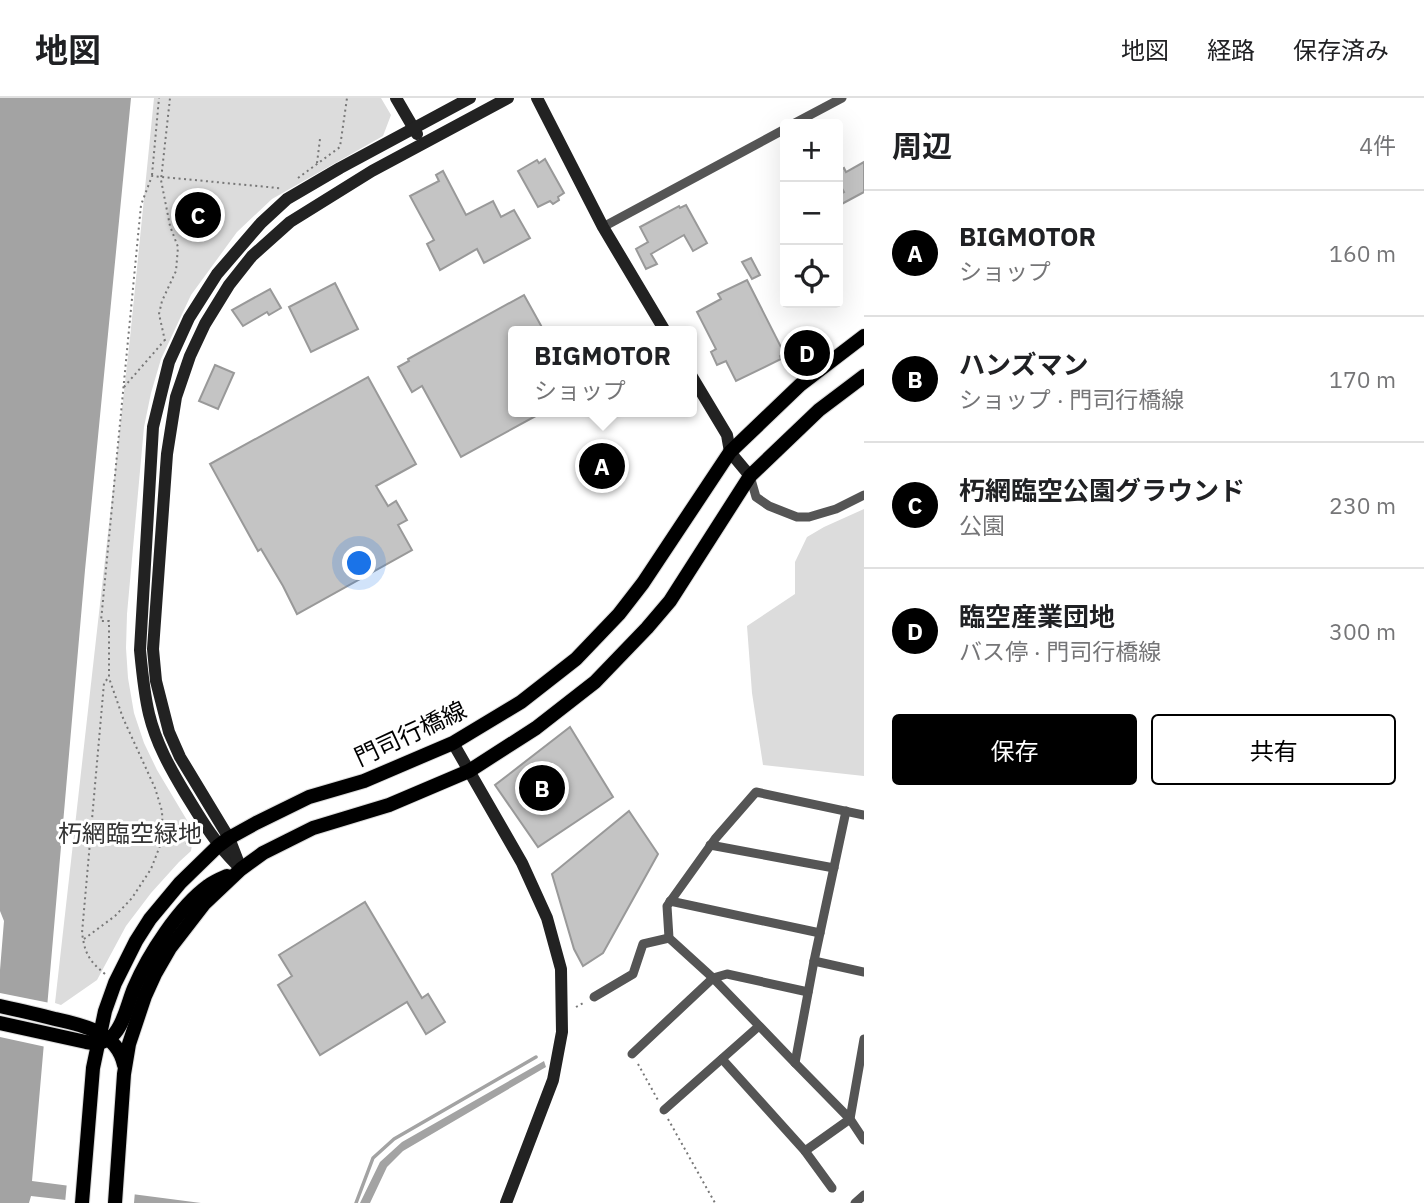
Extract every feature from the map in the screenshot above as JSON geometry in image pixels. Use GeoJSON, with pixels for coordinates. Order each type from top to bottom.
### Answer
{"type":"FeatureCollection","features":[{"type":"Feature","properties":{"kind":"main road","name":"門司行橋線"},"geometry":{"type":"LineString","coordinates":[[82,1203],[93,1068],[102,1038],[105,1012],[124,963],[150,919],[180,883],[224,842],[256,823],[309,797],[364,781],[453,743],[521,702],[576,659],[619,614],[643,583],[730,452],[800,384],[864,337]]}},
{"type":"Feature","properties":{"kind":"main road"},"geometry":{"type":"LineString","coordinates":[[115,1203],[129,1044],[155,974],[170,948],[204,904],[241,869],[263,853],[313,828],[389,805],[469,771],[536,728],[595,682],[670,601],[750,476],[820,410],[864,376]]}},
{"type":"Feature","properties":{"kind":"main road"},"geometry":{"type":"LineString","coordinates":[[0,1023],[81,1041],[102,1038],[120,1027],[142,971],[187,906],[208,886],[241,869]]}},
{"type":"Feature","properties":{"kind":"main road"},"geometry":{"type":"LineString","coordinates":[[0,1006],[84,1026],[120,1053],[125,1069]]}},
{"type":"Feature","properties":{"kind":"main road"},"geometry":{"type":"LineString","coordinates":[[84,1026],[96,1021],[105,1012]]}},
{"type":"Feature","properties":{"kind":"main road"},"geometry":{"type":"LineString","coordinates":[[81,1041],[91,1052],[93,1068]]}},
{"type":"Feature","properties":{"kind":"street"},"geometry":{"type":"LineString","coordinates":[[396,98],[422,145]]}},
{"type":"Feature","properties":{"kind":"street"},"geometry":{"type":"LineString","coordinates":[[241,869],[169,767],[156,739],[143,685],[140,650],[153,428],[169,362],[189,318],[217,274],[261,223],[287,199],[470,98]]}},
{"type":"Feature","properties":{"kind":"street"},"geometry":{"type":"LineString","coordinates":[[224,842],[169,732],[156,681],[153,649],[167,454],[176,397],[190,356],[205,324],[229,285],[252,256],[290,222],[372,171],[508,98]]}},
{"type":"Feature","properties":{"kind":"street"},"geometry":{"type":"LineString","coordinates":[[537,98],[603,227],[662,326]]}},
{"type":"Feature","properties":{"kind":"street"},"geometry":{"type":"LineString","coordinates":[[802,119],[842,98]]}},
{"type":"Feature","properties":{"kind":"street"},"geometry":{"type":"LineString","coordinates":[[603,227],[780,132]]}},
{"type":"Feature","properties":{"kind":"street"},"geometry":{"type":"LineString","coordinates":[[697,385],[727,435],[730,452],[750,476],[757,497],[769,506],[797,517],[809,517],[835,509],[864,495]]}},
{"type":"Feature","properties":{"kind":"street"},"geometry":{"type":"LineString","coordinates":[[453,743],[522,863],[547,918],[561,970],[562,1032],[553,1080],[506,1203]]}},
{"type":"Feature","properties":{"kind":"street"},"geometry":{"type":"LineString","coordinates":[[864,815],[757,792],[710,845],[667,906],[668,938],[713,978],[760,1026],[850,1119],[864,1140]]}},
{"type":"Feature","properties":{"kind":"street"},"geometry":{"type":"LineString","coordinates":[[795,1063],[846,811]]}},
{"type":"Feature","properties":{"kind":"street"},"geometry":{"type":"LineString","coordinates":[[710,845],[834,868]]}},
{"type":"Feature","properties":{"kind":"street"},"geometry":{"type":"LineString","coordinates":[[670,901],[820,933]]}},
{"type":"Feature","properties":{"kind":"street"},"geometry":{"type":"LineString","coordinates":[[594,997],[633,974],[643,944],[668,938]]}},
{"type":"Feature","properties":{"kind":"street"},"geometry":{"type":"LineString","coordinates":[[814,961],[864,972]]}},
{"type":"Feature","properties":{"kind":"street"},"geometry":{"type":"LineString","coordinates":[[632,1054],[713,978],[727,974],[808,992]]}},
{"type":"Feature","properties":{"kind":"street"},"geometry":{"type":"LineString","coordinates":[[664,1110],[760,1026]]}},
{"type":"Feature","properties":{"kind":"street"},"geometry":{"type":"LineString","coordinates":[[804,1151],[850,1119],[860,1083],[864,1039]]}},
{"type":"Feature","properties":{"kind":"street"},"geometry":{"type":"LineString","coordinates":[[722,1059],[804,1151],[832,1188]]}},
{"type":"Feature","properties":{"kind":"street"},"geometry":{"type":"LineString","coordinates":[[855,1203],[864,1195]]}},
{"type":"Feature","properties":{"kind":"path"},"geometry":{"type":"LineString","coordinates":[[83,940],[115,916],[132,898],[151,869],[163,838],[162,811],[155,788],[123,718],[109,677],[109,621],[101,621],[141,205],[152,176],[159,98]]}},
{"type":"Feature","properties":{"kind":"path"},"geometry":{"type":"LineString","coordinates":[[123,388],[165,341],[159,314],[176,271],[178,247],[170,226],[162,176],[170,98]]}},
{"type":"Feature","properties":{"kind":"path"},"geometry":{"type":"LineString","coordinates":[[299,177],[340,147],[348,98]]}},
{"type":"Feature","properties":{"kind":"path"},"geometry":{"type":"LineString","coordinates":[[317,164],[320,139]]}},
{"type":"Feature","properties":{"kind":"path"},"geometry":{"type":"LineString","coordinates":[[152,176],[278,188],[287,199]]}},
{"type":"Feature","properties":{"kind":"path"},"geometry":{"type":"LineString","coordinates":[[106,975],[85,951],[82,933],[104,682],[109,677]]}},
{"type":"Feature","properties":{"kind":"path"},"geometry":{"type":"LineString","coordinates":[[163,838],[198,845]]}},
{"type":"Feature","properties":{"kind":"path"},"geometry":{"type":"LineString","coordinates":[[632,1054],[715,1203]]}},
{"type":"Feature","properties":{"kind":"green space","name":"朽網臨空緑地"},"geometry":{"type":"Polygon","coordinates":[[[154,98],[381,98],[391,115],[383,136],[272,199],[237,232],[191,295],[161,359],[144,427],[127,614],[128,678],[134,713],[144,743],[194,832],[191,851],[151,893],[126,926],[97,980],[61,1005],[55,1003],[130,338],[154,98]]]}},
{"type":"Feature","properties":{"kind":"green space"},"geometry":{"type":"Polygon","coordinates":[[[864,509],[864,776],[763,765],[752,693],[747,626],[795,594],[795,562],[807,537],[864,509]]]}},
{"type":"Feature","properties":{"kind":"shaded area"},"geometry":{"type":"Polygon","coordinates":[[[0,98],[131,98],[85,570],[32,1181],[201,1203],[92,1203],[31,1196],[29,1203],[0,1203],[0,970],[4,921],[0,911],[0,98]]]}},
{"type":"Feature","properties":{"kind":"shaded area"},"geometry":{"type":"Polygon","coordinates":[[[544,1061],[546,1067],[403,1151],[387,1167],[370,1203],[360,1203],[380,1162],[402,1142],[544,1061]]]}},
{"type":"Feature","properties":{"kind":"pier"},"geometry":{"type":"Polygon","coordinates":[[[0,993],[50,1003],[46,1047],[0,1037],[0,993]]]}},
{"type":"Feature","properties":{"kind":"pier"},"geometry":{"type":"Polygon","coordinates":[[[67,1182],[135,1191],[134,1203],[65,1203],[67,1182]]]}},
{"type":"Feature","properties":{"kind":"building"},"geometry":{"type":"Polygon","coordinates":[[[545,159],[564,193],[553,204],[550,201],[538,207],[518,171],[537,160],[539,163],[545,159]]]}},
{"type":"Feature","properties":{"kind":"building"},"geometry":{"type":"Polygon","coordinates":[[[864,162],[864,192],[843,203],[843,169],[846,172],[864,162]]]}},
{"type":"Feature","properties":{"kind":"building"},"geometry":{"type":"Polygon","coordinates":[[[443,171],[466,215],[493,201],[501,217],[514,210],[530,238],[484,263],[477,249],[440,270],[427,244],[434,240],[410,196],[439,181],[436,175],[443,171]]]}},
{"type":"Feature","properties":{"kind":"building"},"geometry":{"type":"Polygon","coordinates":[[[686,205],[707,243],[693,251],[684,235],[651,254],[657,264],[646,269],[636,249],[648,242],[640,227],[679,206],[680,208],[686,205]]]}},
{"type":"Feature","properties":{"kind":"building"},"geometry":{"type":"Polygon","coordinates":[[[751,258],[760,275],[752,279],[742,262],[751,258]]]}},
{"type":"Feature","properties":{"kind":"building"},"geometry":{"type":"Polygon","coordinates":[[[747,280],[784,353],[780,356],[781,359],[736,381],[726,361],[717,365],[711,352],[716,349],[697,312],[721,299],[718,294],[747,280]]]}},
{"type":"Feature","properties":{"kind":"building"},"geometry":{"type":"Polygon","coordinates":[[[335,283],[358,329],[311,352],[289,307],[335,283]]]}},
{"type":"Feature","properties":{"kind":"building"},"geometry":{"type":"Polygon","coordinates":[[[270,289],[281,308],[269,315],[267,312],[243,326],[232,310],[270,289]]]}},
{"type":"Feature","properties":{"kind":"building"},"geometry":{"type":"Polygon","coordinates":[[[524,295],[541,326],[508,326],[508,417],[534,417],[461,457],[422,386],[412,392],[398,367],[409,361],[408,359],[524,295]]]}},
{"type":"Feature","properties":{"kind":"building"},"geometry":{"type":"Polygon","coordinates":[[[215,365],[234,373],[218,409],[199,401],[215,365]]]}},
{"type":"Feature","properties":{"kind":"building"},"geometry":{"type":"Polygon","coordinates":[[[368,377],[416,464],[376,486],[388,506],[396,501],[407,520],[398,525],[412,550],[297,614],[261,549],[258,551],[210,464],[368,377]]]}},
{"type":"Feature","properties":{"kind":"building"},"geometry":{"type":"Polygon","coordinates":[[[570,727],[613,797],[538,847],[495,785],[570,727]]]}},
{"type":"Feature","properties":{"kind":"building"},"geometry":{"type":"Polygon","coordinates":[[[629,811],[658,854],[603,953],[583,966],[574,949],[552,874],[629,811]]]}},
{"type":"Feature","properties":{"kind":"building"},"geometry":{"type":"Polygon","coordinates":[[[365,902],[422,998],[428,994],[445,1022],[426,1034],[407,1002],[320,1055],[278,985],[292,976],[279,955],[365,902]]]}},
{"type":"Feature","properties":{"kind":"waterway"},"geometry":{"type":"LineString","coordinates":[[356,1203],[373,1158],[394,1139],[536,1057]]}},
{"type":"Feature","properties":{"kind":"place","name":"朽網臨空公園グラウンド"},"geometry":{"type":"Point","coordinates":[198,215]}},
{"type":"Feature","properties":{"kind":"place","name":"臨空産業団地"},"geometry":{"type":"Point","coordinates":[807,353]}},
{"type":"Feature","properties":{"kind":"place","name":"BIGMOTOR"},"geometry":{"type":"Point","coordinates":[602,466]}},
{"type":"Feature","properties":{"kind":"place","name":"ハンズマン"},"geometry":{"type":"Point","coordinates":[542,788]}}]}
